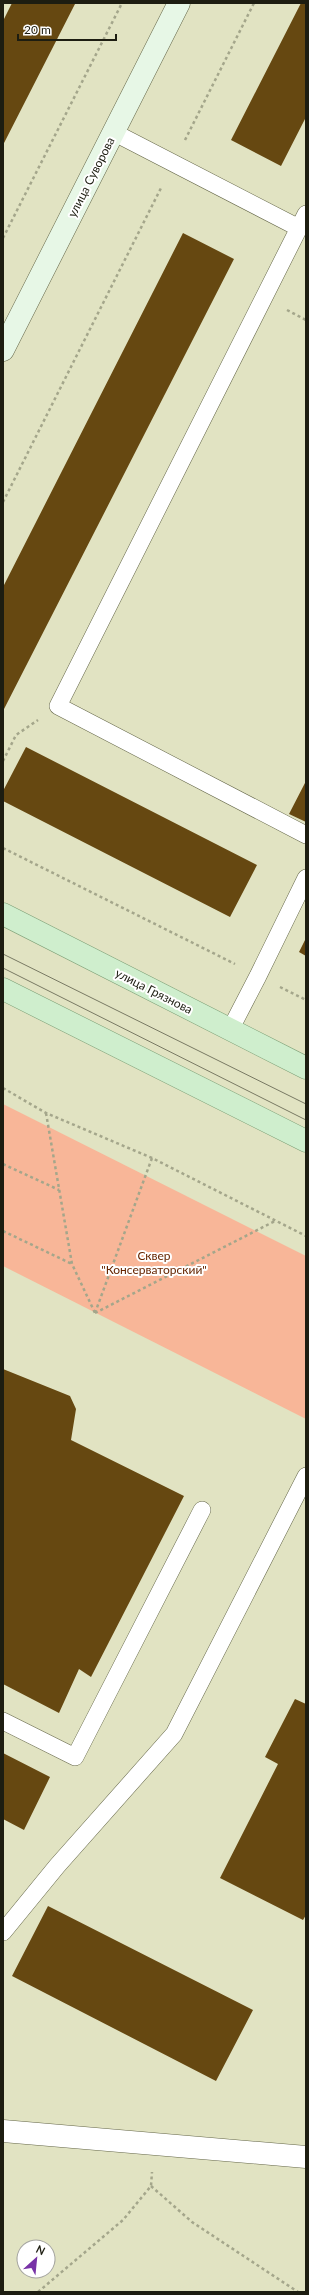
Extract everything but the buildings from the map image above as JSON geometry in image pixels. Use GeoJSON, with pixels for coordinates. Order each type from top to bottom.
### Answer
{"type":"FeatureCollection","features":[{"type":"Feature","properties":{"kind":"main road","name":"улица Суворова"},"geometry":{"type":"LineString","coordinates":[[3,350],[179,3]]}},
{"type":"Feature","properties":{"kind":"main road","name":"улица Грязнова"},"geometry":{"type":"LineString","coordinates":[[3,914],[306,1068]]}},
{"type":"Feature","properties":{"kind":"main road"},"geometry":{"type":"LineString","coordinates":[[3,989],[306,1141]]}},
{"type":"Feature","properties":{"kind":"street"},"geometry":{"type":"LineString","coordinates":[[3,2131],[306,2157]]}},
{"type":"Feature","properties":{"kind":"lane"},"geometry":{"type":"LineString","coordinates":[[113,132],[173,164],[302,221],[58,706],[306,835]]}},
{"type":"Feature","properties":{"kind":"lane"},"geometry":{"type":"LineString","coordinates":[[230,1030],[306,878]]}},
{"type":"Feature","properties":{"kind":"lane"},"geometry":{"type":"LineString","coordinates":[[3,1932],[57,1866],[174,1734],[306,1476]]}},
{"type":"Feature","properties":{"kind":"lane"},"geometry":{"type":"LineString","coordinates":[[3,1721],[75,1758],[202,1510]]}},
{"type":"Feature","properties":{"kind":"path"},"geometry":{"type":"LineString","coordinates":[[3,238],[122,3]]}},
{"type":"Feature","properties":{"kind":"path"},"geometry":{"type":"LineString","coordinates":[[3,502],[254,3]]}},
{"type":"Feature","properties":{"kind":"path"},"geometry":{"type":"LineString","coordinates":[[3,761],[16,735],[58,706]]}},
{"type":"Feature","properties":{"kind":"path"},"geometry":{"type":"LineString","coordinates":[[3,848],[306,1000]]}},
{"type":"Feature","properties":{"kind":"path"},"geometry":{"type":"LineString","coordinates":[[3,1088],[46,1113],[152,1158],[306,1236]]}},
{"type":"Feature","properties":{"kind":"path"},"geometry":{"type":"LineString","coordinates":[[46,1113],[72,1264],[95,1313]]}},
{"type":"Feature","properties":{"kind":"path"},"geometry":{"type":"LineString","coordinates":[[95,1313],[152,1158]]}},
{"type":"Feature","properties":{"kind":"path"},"geometry":{"type":"LineString","coordinates":[[3,1164],[59,1190]]}},
{"type":"Feature","properties":{"kind":"path"},"geometry":{"type":"LineString","coordinates":[[95,1313],[275,1220]]}},
{"type":"Feature","properties":{"kind":"path"},"geometry":{"type":"LineString","coordinates":[[3,1231],[72,1264]]}},
{"type":"Feature","properties":{"kind":"path"},"geometry":{"type":"LineString","coordinates":[[38,2292],[123,2220],[151,2186],[154,2144]]}},
{"type":"Feature","properties":{"kind":"path"},"geometry":{"type":"LineString","coordinates":[[151,2186],[192,2222],[298,2292]]}},
{"type":"Feature","properties":{"kind":"green space","name":"Сквер \"Консерваторский\""},"geometry":{"type":"Polygon","coordinates":[[[3,1104],[306,1256],[306,1419],[3,1266],[3,1104]]]}},
{"type":"Feature","properties":{"kind":"tram line"},"geometry":{"type":"LineString","coordinates":[[3,954],[306,1104]]}},
{"type":"Feature","properties":{"kind":"tram line"},"geometry":{"type":"LineString","coordinates":[[3,968],[306,1120]]}}]}
